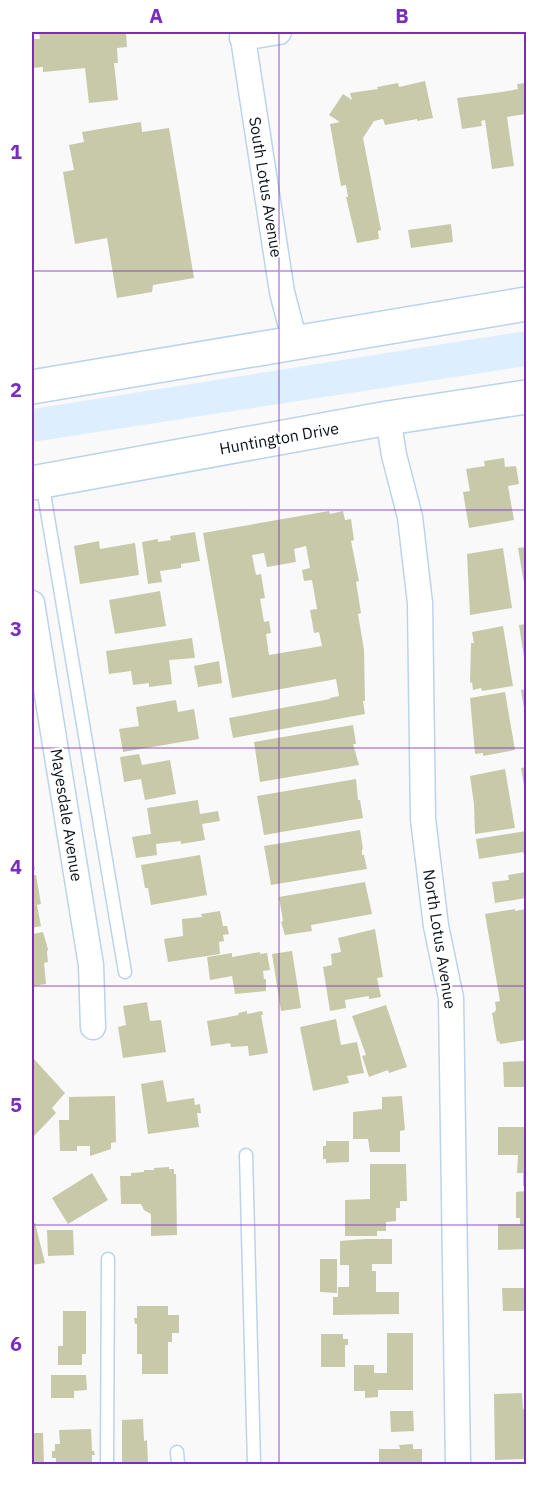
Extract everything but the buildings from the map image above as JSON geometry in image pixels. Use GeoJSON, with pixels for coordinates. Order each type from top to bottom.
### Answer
{"type":"FeatureCollection","features":[{"type":"Feature","properties":{"kind":"main road"},"geometry":{"type":"LineString","coordinates":[[32,387],[526,304]]}},
{"type":"Feature","properties":{"kind":"main road","name":"Huntington Drive"},"geometry":{"type":"LineString","coordinates":[[37,482],[388,418],[526,397]]}},
{"type":"Feature","properties":{"kind":"street"},"geometry":{"type":"LineString","coordinates":[[242,35],[279,32]]}},
{"type":"Feature","properties":{"kind":"street","name":"South Lotus Avenue"},"geometry":{"type":"LineString","coordinates":[[242,35],[282,292],[295,342]]}},
{"type":"Feature","properties":{"kind":"street","name":"North Lotus Avenue"},"geometry":{"type":"LineString","coordinates":[[388,418],[394,455],[410,517],[420,603],[423,819],[436,926],[451,998],[458,1464]]}},
{"type":"Feature","properties":{"kind":"street","name":"Mayesdale Avenue"},"geometry":{"type":"LineString","coordinates":[[32,603],[91,965],[93,1027]]}},
{"type":"Feature","properties":{"kind":"lane"},"geometry":{"type":"LineString","coordinates":[[37,482],[125,972]]}},
{"type":"Feature","properties":{"kind":"lane"},"geometry":{"type":"LineString","coordinates":[[246,1155],[254,1464]]}},
{"type":"Feature","properties":{"kind":"lane"},"geometry":{"type":"LineString","coordinates":[[107,1464],[108,1259]]}},
{"type":"Feature","properties":{"kind":"shaded area"},"geometry":{"type":"Polygon","coordinates":[[[526,331],[526,366],[32,442],[32,409],[526,331]]]}}]}
